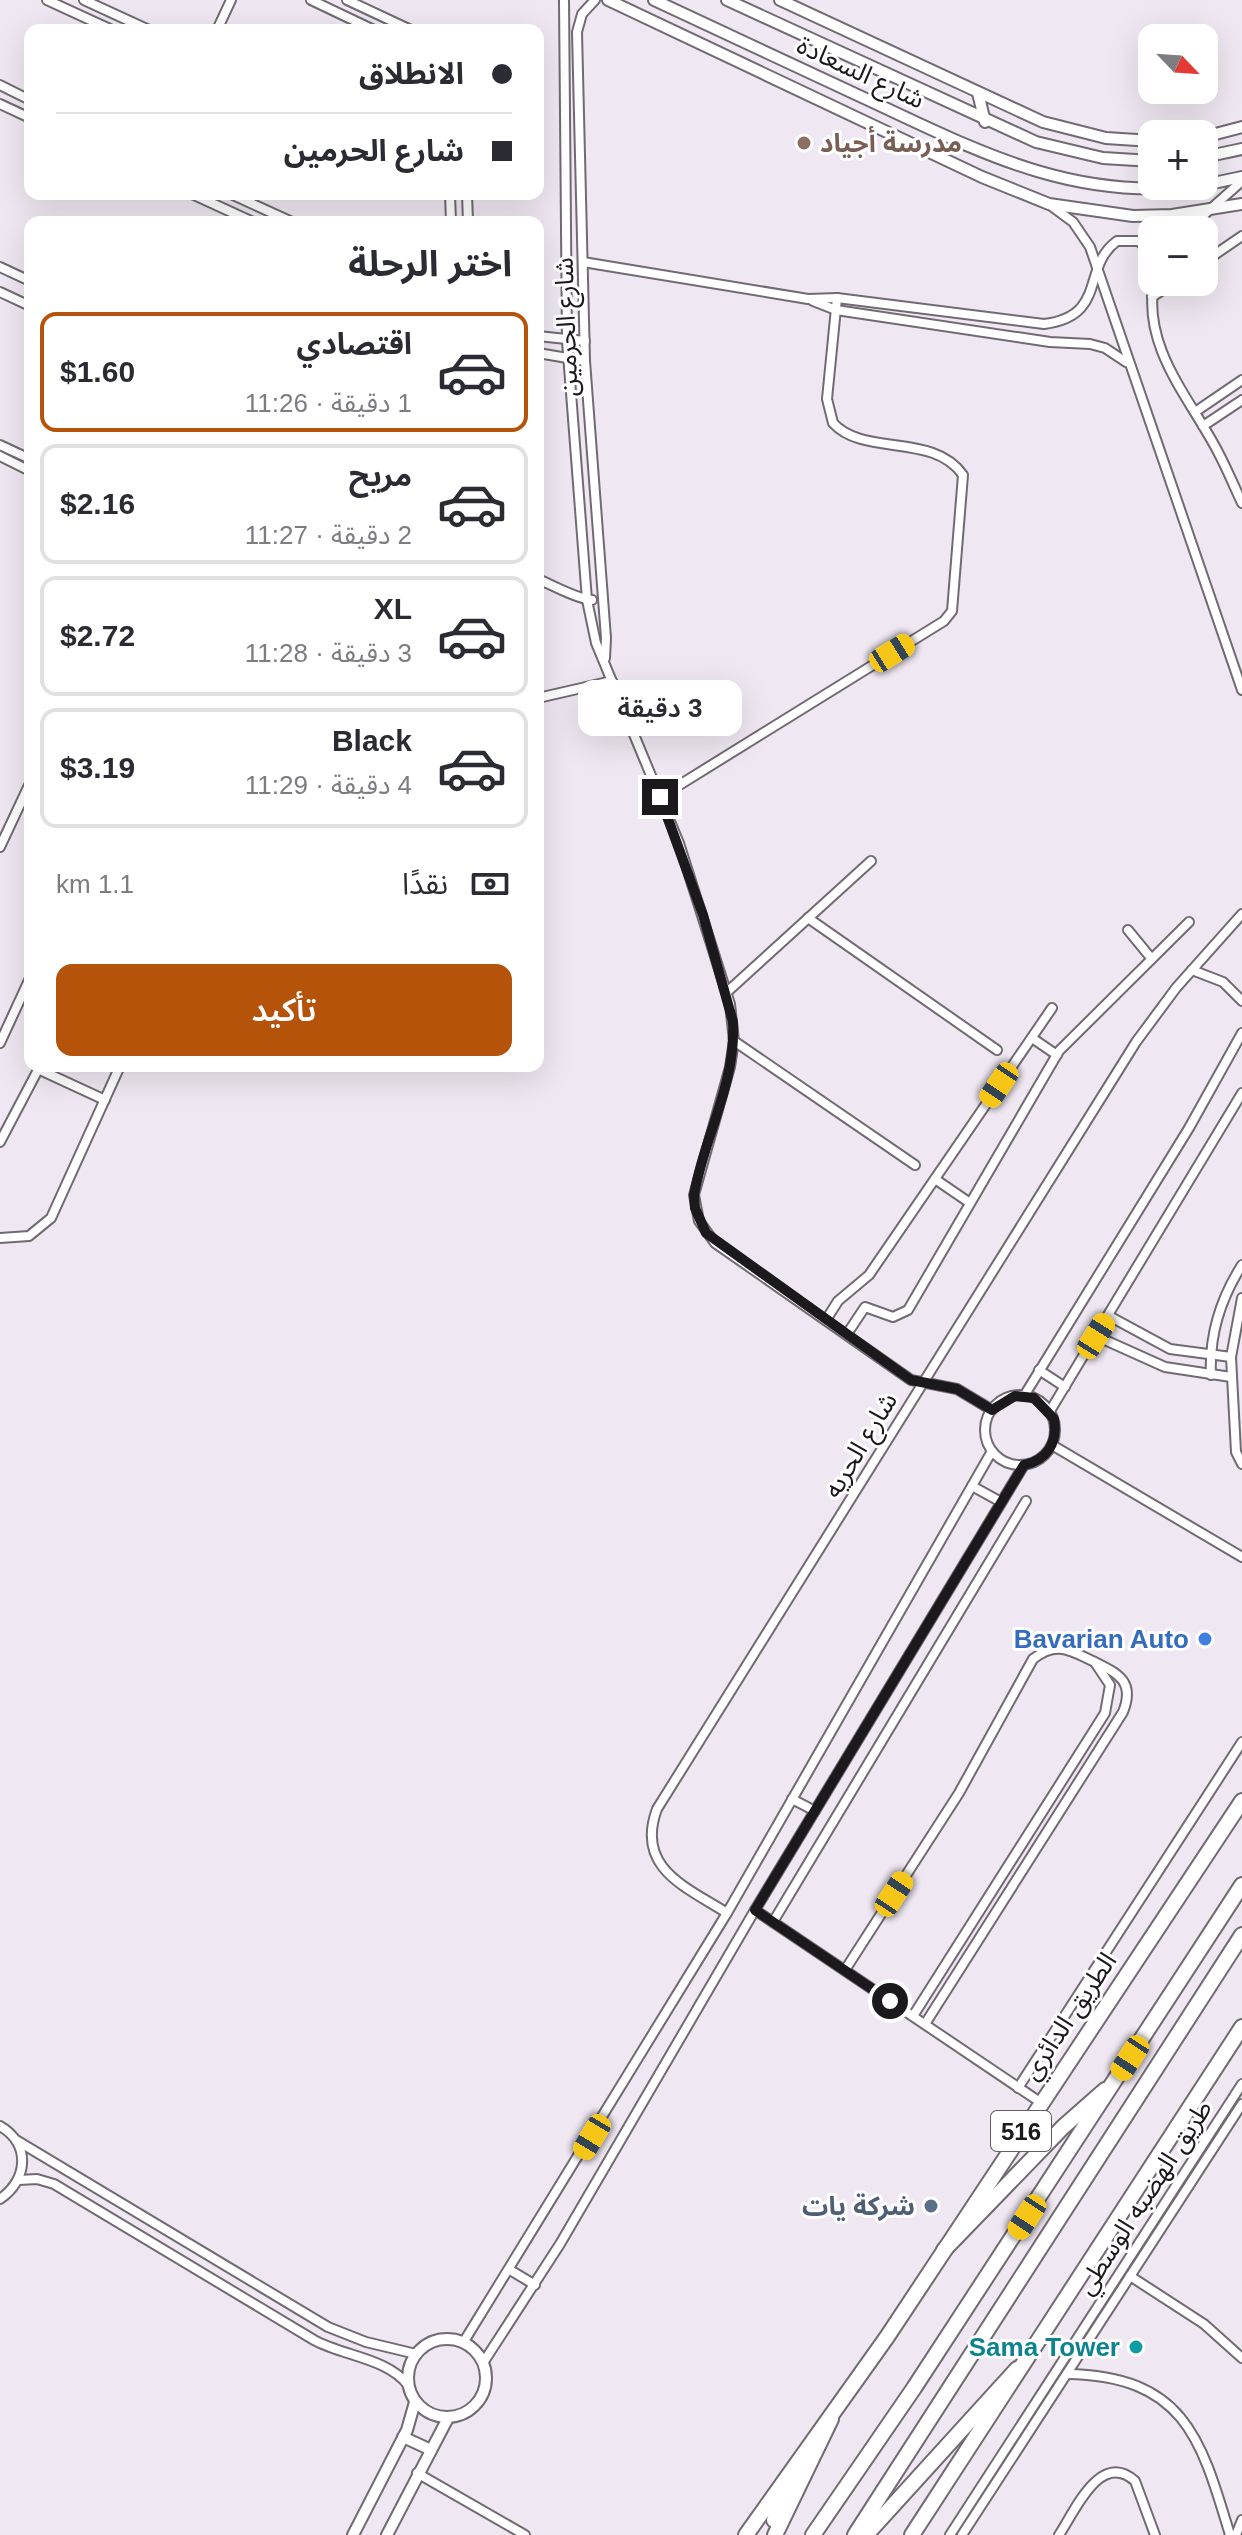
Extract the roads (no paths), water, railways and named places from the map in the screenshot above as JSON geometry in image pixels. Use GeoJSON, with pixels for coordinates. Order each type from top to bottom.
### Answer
{"type":"FeatureCollection","features":[{"type":"Feature","properties":{"kind":"highway","name":"الطريق الدائري"},"geometry":{"type":"LineString","coordinates":[[746,2535],[831,2419],[1242,1801]]}},
{"type":"Feature","properties":{"kind":"highway","name":"516"},"geometry":{"type":"LineString","coordinates":[[813,2535],[1242,1885]]}},
{"type":"Feature","properties":{"kind":"highway"},"geometry":{"type":"LineString","coordinates":[[855,2535],[1242,1935]]}},
{"type":"Feature","properties":{"kind":"highway"},"geometry":{"type":"LineString","coordinates":[[912,2535],[1242,2027]]}},
{"type":"Feature","properties":{"kind":"highway","name":"516"},"geometry":{"type":"LineString","coordinates":[[944,2250],[1071,2120],[1114,2083]]}},
{"type":"Feature","properties":{"kind":"highway"},"geometry":{"type":"LineString","coordinates":[[866,2535],[1017,2369]]}},
{"type":"Feature","properties":{"kind":"highway","name":"516"},"geometry":{"type":"LineString","coordinates":[[775,2535],[831,2419]]}},
{"type":"Feature","properties":{"kind":"highway","name":"516"},"geometry":{"type":"LineString","coordinates":[[767,2535],[799,2462]]}},
{"type":"Feature","properties":{"kind":"street"},"geometry":{"type":"LineString","coordinates":[[47,0],[99,24]]}},
{"type":"Feature","properties":{"kind":"street"},"geometry":{"type":"LineString","coordinates":[[84,0],[136,24]]}},
{"type":"Feature","properties":{"kind":"street"},"geometry":{"type":"LineString","coordinates":[[220,24],[231,0]]}},
{"type":"Feature","properties":{"kind":"street"},"geometry":{"type":"LineString","coordinates":[[311,0],[361,24]]}},
{"type":"Feature","properties":{"kind":"street"},"geometry":{"type":"LineString","coordinates":[[347,0],[398,24]]}},
{"type":"Feature","properties":{"kind":"street","name":"شارع الحرمين"},"geometry":{"type":"LineString","coordinates":[[564,0],[568,360],[587,600],[596,643],[605,658]]}},
{"type":"Feature","properties":{"kind":"street","name":"شارع الحرمين"},"geometry":{"type":"LineString","coordinates":[[595,0],[582,14],[577,32],[585,361],[605,658],[679,843],[727,992],[734,1041],[718,1119],[696,1182],[695,1208],[699,1221],[715,1243],[908,1378],[921,1384],[957,1389],[992,1410]]}},
{"type":"Feature","properties":{"kind":"street"},"geometry":{"type":"LineString","coordinates":[[608,0],[957,165],[1049,204],[1133,216],[1209,211],[1242,204]]}},
{"type":"Feature","properties":{"kind":"street","name":"شارع السعادة"},"geometry":{"type":"LineString","coordinates":[[654,0],[1003,162],[1062,180],[1138,189]]}},
{"type":"Feature","properties":{"kind":"street","name":"شارع السعادة"},"geometry":{"type":"LineString","coordinates":[[727,0],[985,122],[1069,152],[1138,159]]}},
{"type":"Feature","properties":{"kind":"street"},"geometry":{"type":"LineString","coordinates":[[780,0],[978,93],[1074,132],[1138,139]]}},
{"type":"Feature","properties":{"kind":"street"},"geometry":{"type":"LineString","coordinates":[[702,22],[713,49]]}},
{"type":"Feature","properties":{"kind":"street"},"geometry":{"type":"LineString","coordinates":[[0,85],[24,97]]}},
{"type":"Feature","properties":{"kind":"street"},"geometry":{"type":"LineString","coordinates":[[978,93],[985,122]]}},
{"type":"Feature","properties":{"kind":"street"},"geometry":{"type":"LineString","coordinates":[[0,104],[24,115]]}},
{"type":"Feature","properties":{"kind":"street"},"geometry":{"type":"LineString","coordinates":[[1218,133],[1242,127]]}},
{"type":"Feature","properties":{"kind":"street"},"geometry":{"type":"LineString","coordinates":[[952,139],[957,165]]}},
{"type":"Feature","properties":{"kind":"street"},"geometry":{"type":"LineString","coordinates":[[1218,154],[1242,149]]}},
{"type":"Feature","properties":{"kind":"street"},"geometry":{"type":"LineString","coordinates":[[1218,183],[1242,179]]}},
{"type":"Feature","properties":{"kind":"street"},"geometry":{"type":"LineString","coordinates":[[1203,216],[1242,179]]}},
{"type":"Feature","properties":{"kind":"street"},"geometry":{"type":"LineString","coordinates":[[203,200],[232,216]]}},
{"type":"Feature","properties":{"kind":"street"},"geometry":{"type":"LineString","coordinates":[[238,216],[245,201],[279,216]]}},
{"type":"Feature","properties":{"kind":"street"},"geometry":{"type":"LineString","coordinates":[[1049,204],[1082,234],[1099,274],[1242,690]]}},
{"type":"Feature","properties":{"kind":"street"},"geometry":{"type":"LineString","coordinates":[[1218,252],[1242,236]]}},
{"type":"Feature","properties":{"kind":"street"},"geometry":{"type":"LineString","coordinates":[[583,262],[808,299],[837,298],[1044,324],[1059,322],[1083,307],[1106,252],[1124,239],[1138,241]]}},
{"type":"Feature","properties":{"kind":"street"},"geometry":{"type":"LineString","coordinates":[[0,267],[24,278]]}},
{"type":"Feature","properties":{"kind":"street"},"geometry":{"type":"LineString","coordinates":[[0,292],[24,303]]}},
{"type":"Feature","properties":{"kind":"street"},"geometry":{"type":"LineString","coordinates":[[1152,297],[1154,327],[1162,354],[1241,499]]}},
{"type":"Feature","properties":{"kind":"street"},"geometry":{"type":"LineString","coordinates":[[660,797],[944,621],[952,611],[963,475],[941,455],[854,435],[833,423],[827,407],[837,298]]}},
{"type":"Feature","properties":{"kind":"street"},"geometry":{"type":"LineString","coordinates":[[808,299],[836,310],[1050,342],[1090,344],[1117,354],[1129,364]]}},
{"type":"Feature","properties":{"kind":"street"},"geometry":{"type":"LineString","coordinates":[[544,337],[585,341]]}},
{"type":"Feature","properties":{"kind":"street"},"geometry":{"type":"LineString","coordinates":[[544,354],[585,361]]}},
{"type":"Feature","properties":{"kind":"street"},"geometry":{"type":"LineString","coordinates":[[1195,412],[1242,380]]}},
{"type":"Feature","properties":{"kind":"street"},"geometry":{"type":"LineString","coordinates":[[1203,426],[1242,400]]}},
{"type":"Feature","properties":{"kind":"street"},"geometry":{"type":"LineString","coordinates":[[0,445],[24,456]]}},
{"type":"Feature","properties":{"kind":"street"},"geometry":{"type":"LineString","coordinates":[[0,456],[24,468]]}},
{"type":"Feature","properties":{"kind":"street"},"geometry":{"type":"LineString","coordinates":[[544,581],[587,600],[602,599]]}},
{"type":"Feature","properties":{"kind":"street"},"geometry":{"type":"LineString","coordinates":[[569,590],[586,583],[600,582]]}},
{"type":"Feature","properties":{"kind":"street"},"geometry":{"type":"LineString","coordinates":[[544,697],[612,681]]}},
{"type":"Feature","properties":{"kind":"street"},"geometry":{"type":"LineString","coordinates":[[0,847],[24,796]]}},
{"type":"Feature","properties":{"kind":"street"},"geometry":{"type":"LineString","coordinates":[[727,992],[871,861]]}},
{"type":"Feature","properties":{"kind":"street","name":"شارع الحريه"},"geometry":{"type":"LineString","coordinates":[[727,1913],[666,1873],[652,1843],[654,1817],[1136,1042],[1192,970],[1242,914]]}},
{"type":"Feature","properties":{"kind":"street"},"geometry":{"type":"LineString","coordinates":[[808,918],[997,1050]]}},
{"type":"Feature","properties":{"kind":"street"},"geometry":{"type":"LineString","coordinates":[[847,1334],[865,1307],[893,1317],[905,1313],[1057,1055],[1189,922]]}},
{"type":"Feature","properties":{"kind":"street"},"geometry":{"type":"LineString","coordinates":[[1128,930],[1151,958]]}},
{"type":"Feature","properties":{"kind":"street"},"geometry":{"type":"LineString","coordinates":[[1192,970],[1223,982],[1242,1001]]}},
{"type":"Feature","properties":{"kind":"street"},"geometry":{"type":"LineString","coordinates":[[0,1043],[24,991]]}},
{"type":"Feature","properties":{"kind":"street"},"geometry":{"type":"LineString","coordinates":[[826,1320],[838,1301],[869,1275],[1052,1008]]}},
{"type":"Feature","properties":{"kind":"street"},"geometry":{"type":"LineString","coordinates":[[1024,1396],[1182,1140],[1242,1033]]}},
{"type":"Feature","properties":{"kind":"street"},"geometry":{"type":"LineString","coordinates":[[1032,1038],[1057,1055]]}},
{"type":"Feature","properties":{"kind":"street"},"geometry":{"type":"LineString","coordinates":[[734,1041],[915,1165]]}},
{"type":"Feature","properties":{"kind":"street"},"geometry":{"type":"LineString","coordinates":[[0,1142],[36,1072]]}},
{"type":"Feature","properties":{"kind":"street"},"geometry":{"type":"LineString","coordinates":[[49,1072],[105,1100]]}},
{"type":"Feature","properties":{"kind":"street"},"geometry":{"type":"LineString","coordinates":[[0,1238],[29,1236],[51,1218],[117,1072]]}},
{"type":"Feature","properties":{"kind":"street"},"geometry":{"type":"LineString","coordinates":[[1050,1411],[1242,1093]]}},
{"type":"Feature","properties":{"kind":"street"},"geometry":{"type":"LineString","coordinates":[[935,1179],[970,1203]]}},
{"type":"Feature","properties":{"kind":"street"},"geometry":{"type":"LineString","coordinates":[[1211,1375],[1210,1356],[1223,1301],[1241,1267]]}},
{"type":"Feature","properties":{"kind":"street"},"geometry":{"type":"LineString","coordinates":[[1242,1298],[1231,1357],[1236,1452],[1242,1464]]}},
{"type":"Feature","properties":{"kind":"street"},"geometry":{"type":"LineString","coordinates":[[1109,1316],[1158,1345],[1210,1356],[1231,1357]]}},
{"type":"Feature","properties":{"kind":"street"},"geometry":{"type":"LineString","coordinates":[[1096,1336],[1165,1367],[1231,1377]]}},
{"type":"Feature","properties":{"kind":"street"},"geometry":{"type":"LineString","coordinates":[[1039,1370],[1065,1387]]}},
{"type":"Feature","properties":{"kind":"street"},"geometry":{"type":"LineString","coordinates":[[1024,1396],[1034,1398],[1050,1411],[1055,1428],[1052,1445],[1041,1459],[1024,1465],[1006,1463],[992,1451],[985,1431],[992,1410],[1006,1398],[1024,1396]]}},
{"type":"Feature","properties":{"kind":"street"},"geometry":{"type":"LineString","coordinates":[[1052,1445],[1242,1557]]}},
{"type":"Feature","properties":{"kind":"street"},"geometry":{"type":"LineString","coordinates":[[463,2343],[727,1913],[992,1451]]}},
{"type":"Feature","properties":{"kind":"street"},"geometry":{"type":"LineString","coordinates":[[483,2363],[535,2285],[755,1910],[1024,1465]]}},
{"type":"Feature","properties":{"kind":"street"},"geometry":{"type":"LineString","coordinates":[[972,1486],[1001,1502]]}},
{"type":"Feature","properties":{"kind":"street"},"geometry":{"type":"LineString","coordinates":[[773,1922],[1026,1501]]}},
{"type":"Feature","properties":{"kind":"street"},"geometry":{"type":"LineString","coordinates":[[845,1970],[959,1793],[1033,1659],[1046,1651],[1063,1647],[1121,1675],[1128,1688],[1125,1708],[925,2024]]}},
{"type":"Feature","properties":{"kind":"street"},"geometry":{"type":"LineString","coordinates":[[913,2016],[1098,1726],[1108,1706],[1110,1692],[1107,1676],[1096,1663]]}},
{"type":"Feature","properties":{"kind":"street"},"geometry":{"type":"LineString","coordinates":[[1098,1726],[1110,1734]]}},
{"type":"Feature","properties":{"kind":"street"},"geometry":{"type":"LineString","coordinates":[[1018,2088],[1242,1742]]}},
{"type":"Feature","properties":{"kind":"street"},"geometry":{"type":"LineString","coordinates":[[792,1799],[815,1811]]}},
{"type":"Feature","properties":{"kind":"street"},"geometry":{"type":"LineString","coordinates":[[1024,1842],[1036,1851]]}},
{"type":"Feature","properties":{"kind":"street"},"geometry":{"type":"LineString","coordinates":[[755,1910],[1040,2102]]}},
{"type":"Feature","properties":{"kind":"street"},"geometry":{"type":"LineString","coordinates":[[959,1943],[972,1951]]}},
{"type":"Feature","properties":{"kind":"street","name":"طريق الهضبه الوسطي"},"geometry":{"type":"LineString","coordinates":[[952,2532],[1242,2084]]}},
{"type":"Feature","properties":{"kind":"street"},"geometry":{"type":"LineString","coordinates":[[1228,2105],[1241,2110]]}},
{"type":"Feature","properties":{"kind":"street","name":"طريق الهضبه الوسطي"},"geometry":{"type":"LineString","coordinates":[[963,2535],[1241,2110]]}},
{"type":"Feature","properties":{"kind":"street"},"geometry":{"type":"LineString","coordinates":[[0,2126],[16,2140],[328,2327],[366,2342],[416,2354]]}},
{"type":"Feature","properties":{"kind":"street"},"geometry":{"type":"LineString","coordinates":[[0,2199],[19,2180],[23,2160],[16,2140]]}},
{"type":"Feature","properties":{"kind":"street"},"geometry":{"type":"LineString","coordinates":[[19,2180],[37,2179],[54,2184],[314,2340],[349,2357],[390,2368],[408,2385],[415,2402],[430,2414],[448,2418],[466,2412],[480,2399],[486,2381],[483,2363],[463,2343],[438,2340],[416,2354],[409,2369],[408,2385]]}},
{"type":"Feature","properties":{"kind":"street"},"geometry":{"type":"LineString","coordinates":[[510,2270],[535,2285]]}},
{"type":"Feature","properties":{"kind":"street"},"geometry":{"type":"LineString","coordinates":[[1130,2276],[1204,2324],[1242,2358]]}},
{"type":"Feature","properties":{"kind":"street"},"geometry":{"type":"LineString","coordinates":[[1092,2315],[1101,2321]]}},
{"type":"Feature","properties":{"kind":"street"},"geometry":{"type":"LineString","coordinates":[[1067,2374],[1111,2376],[1133,2383],[1172,2407],[1199,2443],[1230,2535]]}},
{"type":"Feature","properties":{"kind":"street"},"geometry":{"type":"LineString","coordinates":[[353,2535],[403,2437],[415,2402]]}},
{"type":"Feature","properties":{"kind":"street"},"geometry":{"type":"LineString","coordinates":[[387,2535],[429,2449],[448,2418]]}},
{"type":"Feature","properties":{"kind":"street"},"geometry":{"type":"LineString","coordinates":[[403,2437],[429,2449]]}},
{"type":"Feature","properties":{"kind":"street"},"geometry":{"type":"LineString","coordinates":[[1059,2535],[1095,2480],[1111,2472],[1128,2475],[1135,2481],[1155,2535]]}},
{"type":"Feature","properties":{"kind":"street"},"geometry":{"type":"LineString","coordinates":[[417,2473],[525,2535]]}},
{"type":"Feature","properties":{"kind":"street"},"geometry":{"type":"LineString","coordinates":[[1236,2535],[1242,2520]]}},
{"type":"Feature","properties":{"kind":"street"},"geometry":{"type":"LineString","coordinates":[[952,2532],[963,2535]]}},
{"type":"Feature","properties":{"kind":"place","name":"مدرسة أجياد"},"geometry":{"type":"Point","coordinates":[804,143]}},
{"type":"Feature","properties":{"kind":"place","name":"Bavarian Auto"},"geometry":{"type":"Point","coordinates":[1205,1639]}},
{"type":"Feature","properties":{"kind":"place","name":"شركة يات"},"geometry":{"type":"Point","coordinates":[931,2206]}},
{"type":"Feature","properties":{"kind":"place","name":"Sama Tower"},"geometry":{"type":"Point","coordinates":[1136,2347]}}]}
